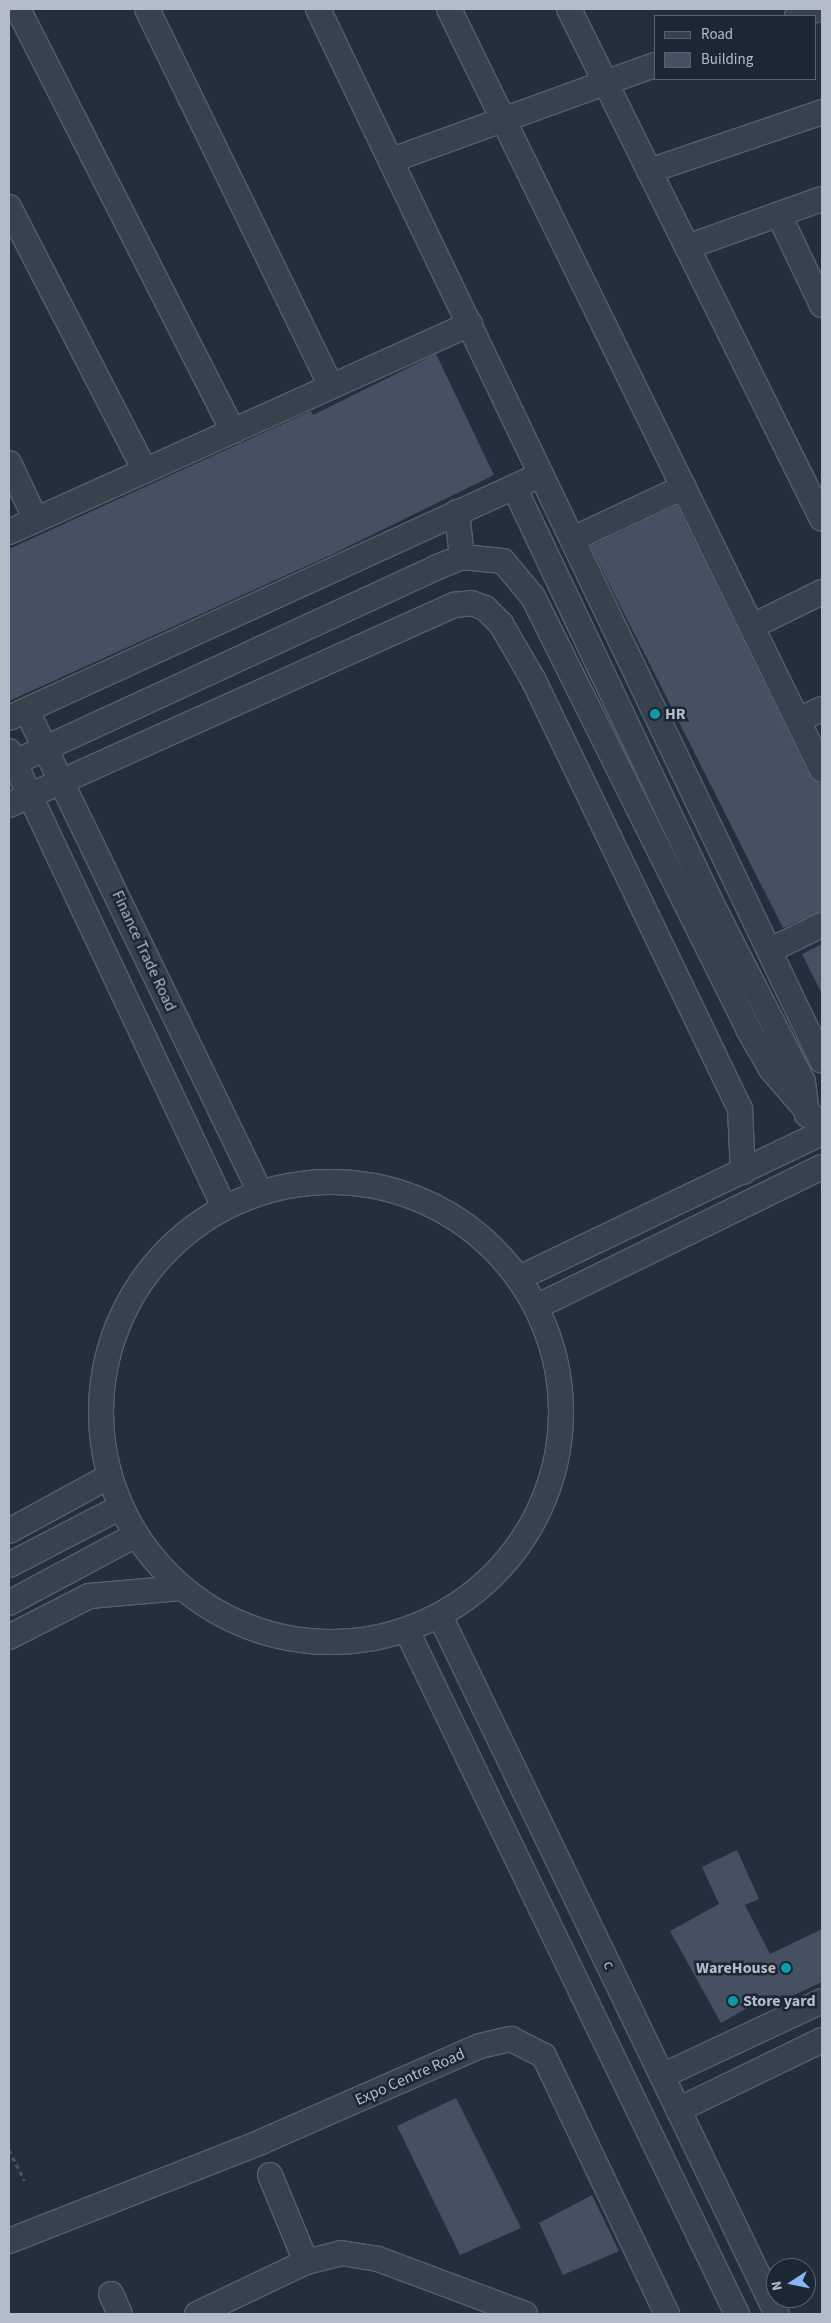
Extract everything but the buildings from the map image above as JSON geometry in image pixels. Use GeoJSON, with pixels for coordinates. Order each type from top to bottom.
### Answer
{"type":"FeatureCollection","features":[{"type":"Feature","properties":{"kind":"street"},"geometry":{"type":"LineString","coordinates":[[18,9],[233,431]]}},
{"type":"Feature","properties":{"kind":"street"},"geometry":{"type":"LineString","coordinates":[[146,9],[331,387]]}},
{"type":"Feature","properties":{"kind":"street"},"geometry":{"type":"LineString","coordinates":[[318,9],[574,538],[822,1061]]}},
{"type":"Feature","properties":{"kind":"street"},"geometry":{"type":"LineString","coordinates":[[449,9],[822,770]]}},
{"type":"Feature","properties":{"kind":"street"},"geometry":{"type":"LineString","coordinates":[[569,9],[822,519]]}},
{"type":"Feature","properties":{"kind":"street"},"geometry":{"type":"LineString","coordinates":[[800,15],[819,9]]}},
{"type":"Feature","properties":{"kind":"street"},"geometry":{"type":"LineString","coordinates":[[392,160],[502,118],[654,65]]}},
{"type":"Feature","properties":{"kind":"street"},"geometry":{"type":"LineString","coordinates":[[649,171],[822,112]]}},
{"type":"Feature","properties":{"kind":"street"},"geometry":{"type":"LineString","coordinates":[[687,247],[822,199]]}},
{"type":"Feature","properties":{"kind":"street"},"geometry":{"type":"LineString","coordinates":[[9,207],[144,471]]}},
{"type":"Feature","properties":{"kind":"street"},"geometry":{"type":"LineString","coordinates":[[779,215],[822,305]]}},
{"type":"Feature","properties":{"kind":"street"},"geometry":{"type":"LineString","coordinates":[[9,532],[470,324]]}},
{"type":"Feature","properties":{"kind":"street"},"geometry":{"type":"LineString","coordinates":[[9,463],[36,520]]}},
{"type":"Feature","properties":{"kind":"street"},"geometry":{"type":"LineString","coordinates":[[18,715],[542,474]]}},
{"type":"Feature","properties":{"kind":"street"},"geometry":{"type":"LineString","coordinates":[[514,487],[716,912],[803,1082],[815,1122]]}},
{"type":"Feature","properties":{"kind":"street"},"geometry":{"type":"LineString","coordinates":[[574,538],[684,487]]}},
{"type":"Feature","properties":{"kind":"street"},"geometry":{"type":"LineString","coordinates":[[457,512],[462,557]]}},
{"type":"Feature","properties":{"kind":"street"},"geometry":{"type":"LineString","coordinates":[[224,1207],[30,795],[11,759],[47,750],[462,557],[503,561],[533,597],[748,1029],[771,1069],[815,1122]]}},
{"type":"Feature","properties":{"kind":"street"},"geometry":{"type":"LineString","coordinates":[[752,626],[822,592]]}},
{"type":"Feature","properties":{"kind":"street"},"geometry":{"type":"LineString","coordinates":[[9,805],[455,605],[471,603],[485,608],[501,624],[534,681],[740,1109],[743,1172]]}},
{"type":"Feature","properties":{"kind":"street"},"geometry":{"type":"LineString","coordinates":[[799,720],[822,709]]}},
{"type":"Feature","properties":{"kind":"street","name":"Finance Trade Road"},"geometry":{"type":"LineString","coordinates":[[18,715],[47,750],[63,781],[260,1192]]}},
{"type":"Feature","properties":{"kind":"street"},"geometry":{"type":"LineString","coordinates":[[770,950],[822,925]]}},
{"type":"Feature","properties":{"kind":"street"},"geometry":{"type":"LineString","coordinates":[[519,1278],[822,1133]]}},
{"type":"Feature","properties":{"kind":"street"},"geometry":{"type":"LineString","coordinates":[[536,1307],[822,1167]]}},
{"type":"Feature","properties":{"kind":"street"},"geometry":{"type":"LineString","coordinates":[[317,1181],[375,1185],[421,1200],[480,1235],[519,1278],[536,1307],[556,1363],[560,1403],[561,1423],[551,1482],[526,1536],[489,1581],[440,1616],[407,1631],[348,1643],[288,1640],[231,1621],[181,1588],[136,1535],[121,1507],[110,1476],[101,1424],[104,1371],[119,1321],[145,1275],[180,1237],[224,1207],[260,1192],[317,1181]]}},
{"type":"Feature","properties":{"kind":"street"},"geometry":{"type":"LineString","coordinates":[[9,1531],[110,1476]]}},
{"type":"Feature","properties":{"kind":"street"},"geometry":{"type":"LineString","coordinates":[[9,1565],[121,1507]]}},
{"type":"Feature","properties":{"kind":"street"},"geometry":{"type":"LineString","coordinates":[[9,1603],[136,1535]]}},
{"type":"Feature","properties":{"kind":"street"},"geometry":{"type":"LineString","coordinates":[[9,1637],[89,1596],[181,1588]]}},
{"type":"Feature","properties":{"kind":"street","name":"c"},"geometry":{"type":"LineString","coordinates":[[440,1616],[777,2314]]}},
{"type":"Feature","properties":{"kind":"street"},"geometry":{"type":"LineString","coordinates":[[407,1631],[737,2314]]}},
{"type":"Feature","properties":{"kind":"street"},"geometry":{"type":"LineString","coordinates":[[662,2076],[822,2001]]}},
{"type":"Feature","properties":{"kind":"street","name":"Expo Centre Road"},"geometry":{"type":"LineString","coordinates":[[9,2241],[261,2142],[480,2046],[511,2039],[536,2048],[547,2062],[667,2314]]}},
{"type":"Feature","properties":{"kind":"street"},"geometry":{"type":"LineString","coordinates":[[678,2110],[822,2040]]}},
{"type":"Feature","properties":{"kind":"street"},"geometry":{"type":"LineString","coordinates":[[270,2175],[306,2262]]}},
{"type":"Feature","properties":{"kind":"street"},"geometry":{"type":"LineString","coordinates":[[200,2314],[306,2262],[324,2256],[360,2254],[525,2314]]}},
{"type":"Feature","properties":{"kind":"path"},"geometry":{"type":"LineString","coordinates":[[9,2150],[24,2180]]}},
{"type":"Feature","properties":{"kind":"place","name":"HR"},"geometry":{"type":"Point","coordinates":[655,714]}},
{"type":"Feature","properties":{"kind":"place","name":"WareHouse"},"geometry":{"type":"Point","coordinates":[786,1968]}},
{"type":"Feature","properties":{"kind":"place","name":"Store yard"},"geometry":{"type":"Point","coordinates":[733,2001]}}]}
